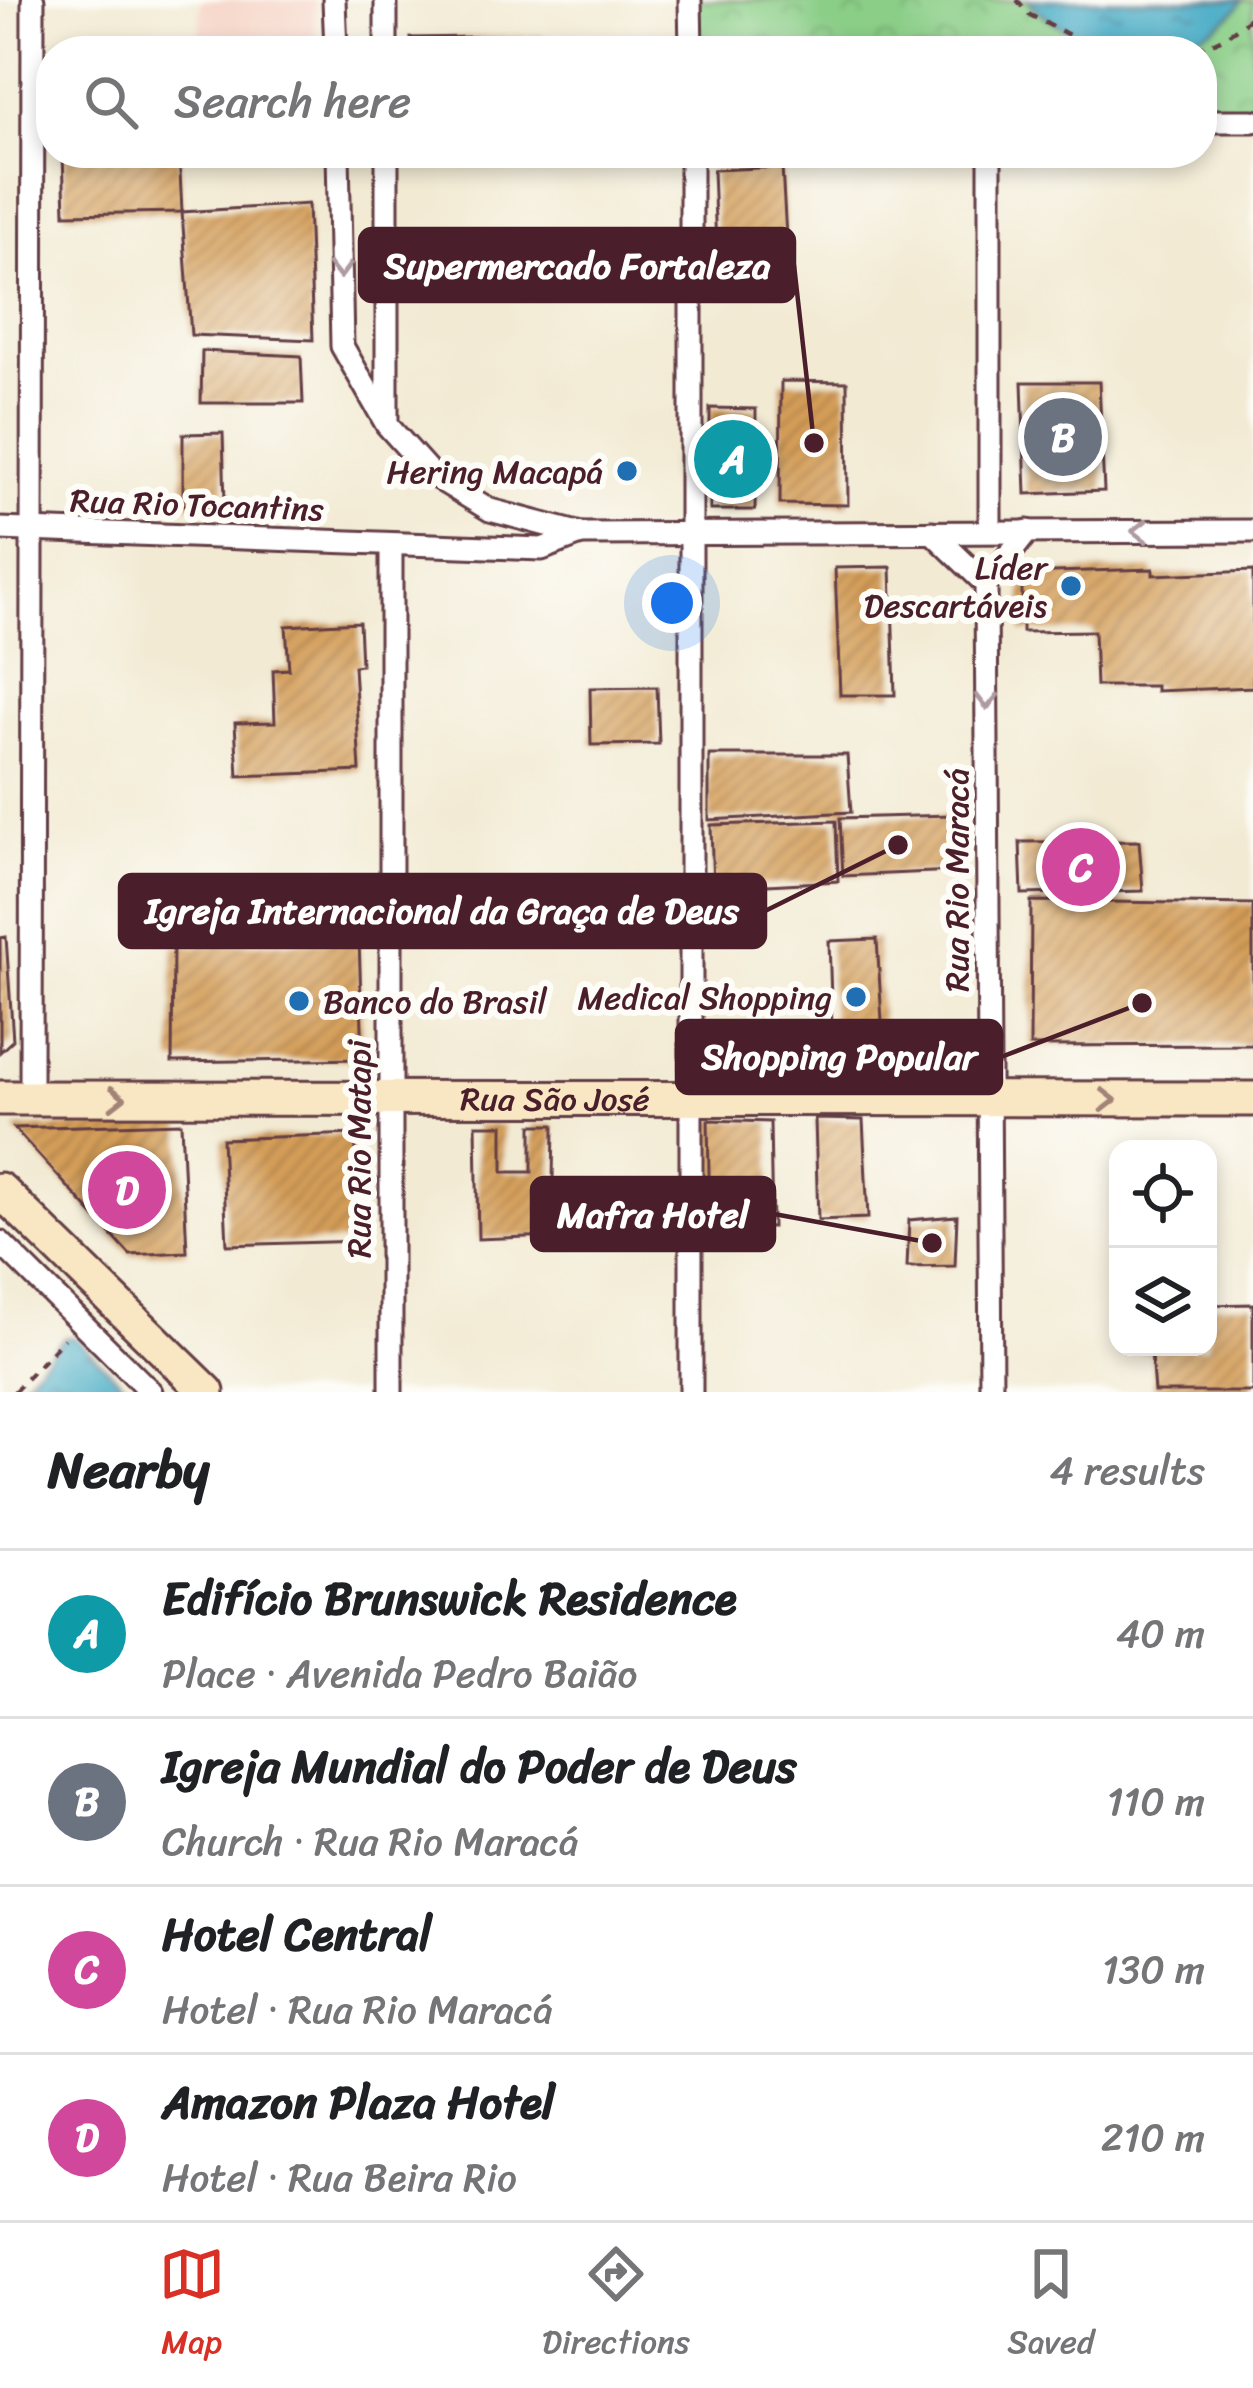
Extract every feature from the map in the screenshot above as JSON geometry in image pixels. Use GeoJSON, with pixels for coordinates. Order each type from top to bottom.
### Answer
{"type":"FeatureCollection","features":[{"type":"Feature","properties":{"kind":"main road","name":"Rua São José"},"geometry":{"type":"LineString","coordinates":[[15,1098],[1253,1099]]}},
{"type":"Feature","properties":{"kind":"main road"},"geometry":{"type":"LineString","coordinates":[[0,1190],[207,1392]]}},
{"type":"Feature","properties":{"kind":"street"},"geometry":{"type":"LineString","coordinates":[[15,1098],[32,530],[33,0]]}},
{"type":"Feature","properties":{"kind":"street"},"geometry":{"type":"LineString","coordinates":[[334,0],[335,36]]}},
{"type":"Feature","properties":{"kind":"street"},"geometry":{"type":"LineString","coordinates":[[386,0],[386,36]]}},
{"type":"Feature","properties":{"kind":"street"},"geometry":{"type":"LineString","coordinates":[[691,0],[691,36]]}},
{"type":"Feature","properties":{"kind":"street"},"geometry":{"type":"LineString","coordinates":[[1217,121],[1253,121]]}},
{"type":"Feature","properties":{"kind":"street"},"geometry":{"type":"LineString","coordinates":[[338,168],[342,346],[387,425],[431,474],[490,510],[581,534],[1253,530]]}},
{"type":"Feature","properties":{"kind":"street"},"geometry":{"type":"LineString","coordinates":[[387,168],[387,425]]}},
{"type":"Feature","properties":{"kind":"street"},"geometry":{"type":"LineString","coordinates":[[691,168],[691,1392]]}},
{"type":"Feature","properties":{"kind":"street"},"geometry":{"type":"LineString","coordinates":[[990,168],[990,532]]}},
{"type":"Feature","properties":{"kind":"street","name":"Rua Rio Tocantins"},"geometry":{"type":"LineString","coordinates":[[0,529],[542,549],[581,534]]}},
{"type":"Feature","properties":{"kind":"street"},"geometry":{"type":"LineString","coordinates":[[932,532],[986,584],[1028,531]]}},
{"type":"Feature","properties":{"kind":"street","name":"Rua Rio Matapi"},"geometry":{"type":"LineString","coordinates":[[391,545],[391,1392]]}},
{"type":"Feature","properties":{"kind":"street","name":"Rua Rio Maracá"},"geometry":{"type":"LineString","coordinates":[[986,584],[991,1392]]}},
{"type":"Feature","properties":{"kind":"street"},"geometry":{"type":"LineString","coordinates":[[0,1242],[151,1392]]}},
{"type":"Feature","properties":{"kind":"path"},"geometry":{"type":"LineString","coordinates":[[1017,0],[1030,15],[1071,36]]}},
{"type":"Feature","properties":{"kind":"path"},"geometry":{"type":"LineString","coordinates":[[1217,42],[1253,15]]}},
{"type":"Feature","properties":{"kind":"path"},"geometry":{"type":"LineString","coordinates":[[14,1392],[64,1338],[74,1337]]}},
{"type":"Feature","properties":{"kind":"shaded area"},"geometry":{"type":"Polygon","coordinates":[[[201,0],[315,0],[315,36],[200,36],[201,0]]]}},
{"type":"Feature","properties":{"kind":"green space"},"geometry":{"type":"Polygon","coordinates":[[[690,0],[1253,0],[1253,121],[1217,121],[1217,36],[691,36],[690,0]]]}},
{"type":"Feature","properties":{"kind":"water"},"geometry":{"type":"Polygon","coordinates":[[[1028,0],[1242,0],[1215,27],[1190,36],[1080,36],[1028,0]]]}},
{"type":"Feature","properties":{"kind":"water"},"geometry":{"type":"Polygon","coordinates":[[[74,1337],[133,1392],[14,1392],[64,1338],[74,1337]]]}},
{"type":"Feature","properties":{"kind":"building"},"geometry":{"type":"Polygon","coordinates":[[[63,168],[180,168],[182,212],[65,214],[63,168]]]}},
{"type":"Feature","properties":{"kind":"building"},"geometry":{"type":"Polygon","coordinates":[[[782,168],[788,272],[717,273],[713,170],[782,168]]]}},
{"type":"Feature","properties":{"kind":"building"},"geometry":{"type":"Polygon","coordinates":[[[308,204],[313,340],[191,335],[182,212],[308,204]]]}},
{"type":"Feature","properties":{"kind":"building"},"geometry":{"type":"Polygon","coordinates":[[[202,351],[301,356],[303,403],[201,403],[202,351]]]}},
{"type":"Feature","properties":{"kind":"building"},"geometry":{"type":"Polygon","coordinates":[[[781,381],[847,382],[848,505],[780,504],[781,381]]]}},
{"type":"Feature","properties":{"kind":"building"},"geometry":{"type":"Polygon","coordinates":[[[1022,382],[1099,382],[1104,491],[1026,494],[1022,382]]]}},
{"type":"Feature","properties":{"kind":"building"},"geometry":{"type":"Polygon","coordinates":[[[710,408],[756,409],[755,510],[710,510],[710,408]]]}},
{"type":"Feature","properties":{"kind":"building"},"geometry":{"type":"Polygon","coordinates":[[[223,433],[225,504],[183,505],[183,434],[223,433]]]}},
{"type":"Feature","properties":{"kind":"building"},"geometry":{"type":"Polygon","coordinates":[[[891,567],[895,695],[840,695],[835,568],[891,567]]]}},
{"type":"Feature","properties":{"kind":"building"},"geometry":{"type":"Polygon","coordinates":[[[1153,569],[1153,575],[1253,571],[1253,687],[1156,691],[1156,686],[1096,686],[1094,631],[1022,632],[1022,573],[1153,569]]]}},
{"type":"Feature","properties":{"kind":"building"},"geometry":{"type":"Polygon","coordinates":[[[359,622],[361,665],[354,666],[360,771],[238,776],[235,723],[275,722],[273,670],[289,669],[286,626],[359,622]]]}},
{"type":"Feature","properties":{"kind":"building"},"geometry":{"type":"Polygon","coordinates":[[[657,687],[659,744],[591,745],[590,688],[657,687]]]}},
{"type":"Feature","properties":{"kind":"building"},"geometry":{"type":"Polygon","coordinates":[[[709,755],[847,755],[851,812],[709,820],[709,755]]]}},
{"type":"Feature","properties":{"kind":"building"},"geometry":{"type":"Polygon","coordinates":[[[952,815],[955,871],[843,876],[840,818],[952,815]]]}},
{"type":"Feature","properties":{"kind":"building"},"geometry":{"type":"Polygon","coordinates":[[[836,821],[838,881],[713,888],[711,825],[836,821]]]}},
{"type":"Feature","properties":{"kind":"building"},"geometry":{"type":"Polygon","coordinates":[[[1139,841],[1143,891],[1022,894],[1020,842],[1139,841]]]}},
{"type":"Feature","properties":{"kind":"building"},"geometry":{"type":"Polygon","coordinates":[[[1031,901],[1253,904],[1253,1045],[1030,1046],[1031,901]]]}},
{"type":"Feature","properties":{"kind":"building"},"geometry":{"type":"Polygon","coordinates":[[[6,937],[13,1040],[0,1052],[0,938],[6,937]]]}},
{"type":"Feature","properties":{"kind":"building","name":"Medical Shopping"},"geometry":{"type":"Polygon","coordinates":[[[877,939],[884,1054],[833,1057],[829,941],[877,939]]]}},
{"type":"Feature","properties":{"kind":"building","name":"Banco do Brasil"},"geometry":{"type":"Polygon","coordinates":[[[359,940],[363,1059],[172,1062],[173,946],[359,940]]]}},
{"type":"Feature","properties":{"kind":"building"},"geometry":{"type":"Polygon","coordinates":[[[815,1119],[863,1120],[868,1218],[818,1220],[815,1119]]]}},
{"type":"Feature","properties":{"kind":"building"},"geometry":{"type":"Polygon","coordinates":[[[708,1120],[770,1122],[772,1227],[710,1226],[708,1120]]]}},
{"type":"Feature","properties":{"kind":"building"},"geometry":{"type":"Polygon","coordinates":[[[181,1123],[187,1252],[130,1255],[14,1128],[181,1123]]]}},
{"type":"Feature","properties":{"kind":"building"},"geometry":{"type":"Polygon","coordinates":[[[476,1125],[503,1125],[503,1172],[532,1172],[532,1125],[554,1125],[552,1236],[478,1239],[476,1125]]]}},
{"type":"Feature","properties":{"kind":"building"},"geometry":{"type":"Polygon","coordinates":[[[355,1134],[361,1241],[227,1245],[222,1139],[355,1134]]]}},
{"type":"Feature","properties":{"kind":"building"},"geometry":{"type":"Polygon","coordinates":[[[957,1216],[955,1266],[907,1267],[909,1220],[957,1216]]]}},
{"type":"Feature","properties":{"kind":"building"},"geometry":{"type":"Polygon","coordinates":[[[1253,1304],[1253,1392],[1154,1392],[1151,1356],[1217,1356],[1217,1305],[1253,1304]]]}},
{"type":"Feature","properties":{"kind":"place","name":"Igreja Mundial do Poder de Deus"},"geometry":{"type":"Point","coordinates":[1063,437]}},
{"type":"Feature","properties":{"kind":"place","name":"Supermercado Fortaleza"},"geometry":{"type":"Point","coordinates":[814,443]}},
{"type":"Feature","properties":{"kind":"place","name":"Edifício Brunswick Residence"},"geometry":{"type":"Point","coordinates":[733,459]}},
{"type":"Feature","properties":{"kind":"place","name":"Hering Macapá"},"geometry":{"type":"Point","coordinates":[627,471]}},
{"type":"Feature","properties":{"kind":"place","name":"Líder Descartáveis"},"geometry":{"type":"Point","coordinates":[1071,586]}},
{"type":"Feature","properties":{"kind":"place","name":"Igreja Internacional da Graça de Deus"},"geometry":{"type":"Point","coordinates":[898,845]}},
{"type":"Feature","properties":{"kind":"place","name":"Hotel Central"},"geometry":{"type":"Point","coordinates":[1081,867]}},
{"type":"Feature","properties":{"kind":"place","name":"Medical Shopping"},"geometry":{"type":"Point","coordinates":[856,997]}},
{"type":"Feature","properties":{"kind":"place","name":"Banco do Brasil"},"geometry":{"type":"Point","coordinates":[299,1001]}},
{"type":"Feature","properties":{"kind":"place","name":"Shopping Popular"},"geometry":{"type":"Point","coordinates":[1142,1003]}},
{"type":"Feature","properties":{"kind":"place","name":"Amazon Plaza Hotel"},"geometry":{"type":"Point","coordinates":[127,1190]}},
{"type":"Feature","properties":{"kind":"place","name":"Mafra Hotel"},"geometry":{"type":"Point","coordinates":[932,1243]}}]}
